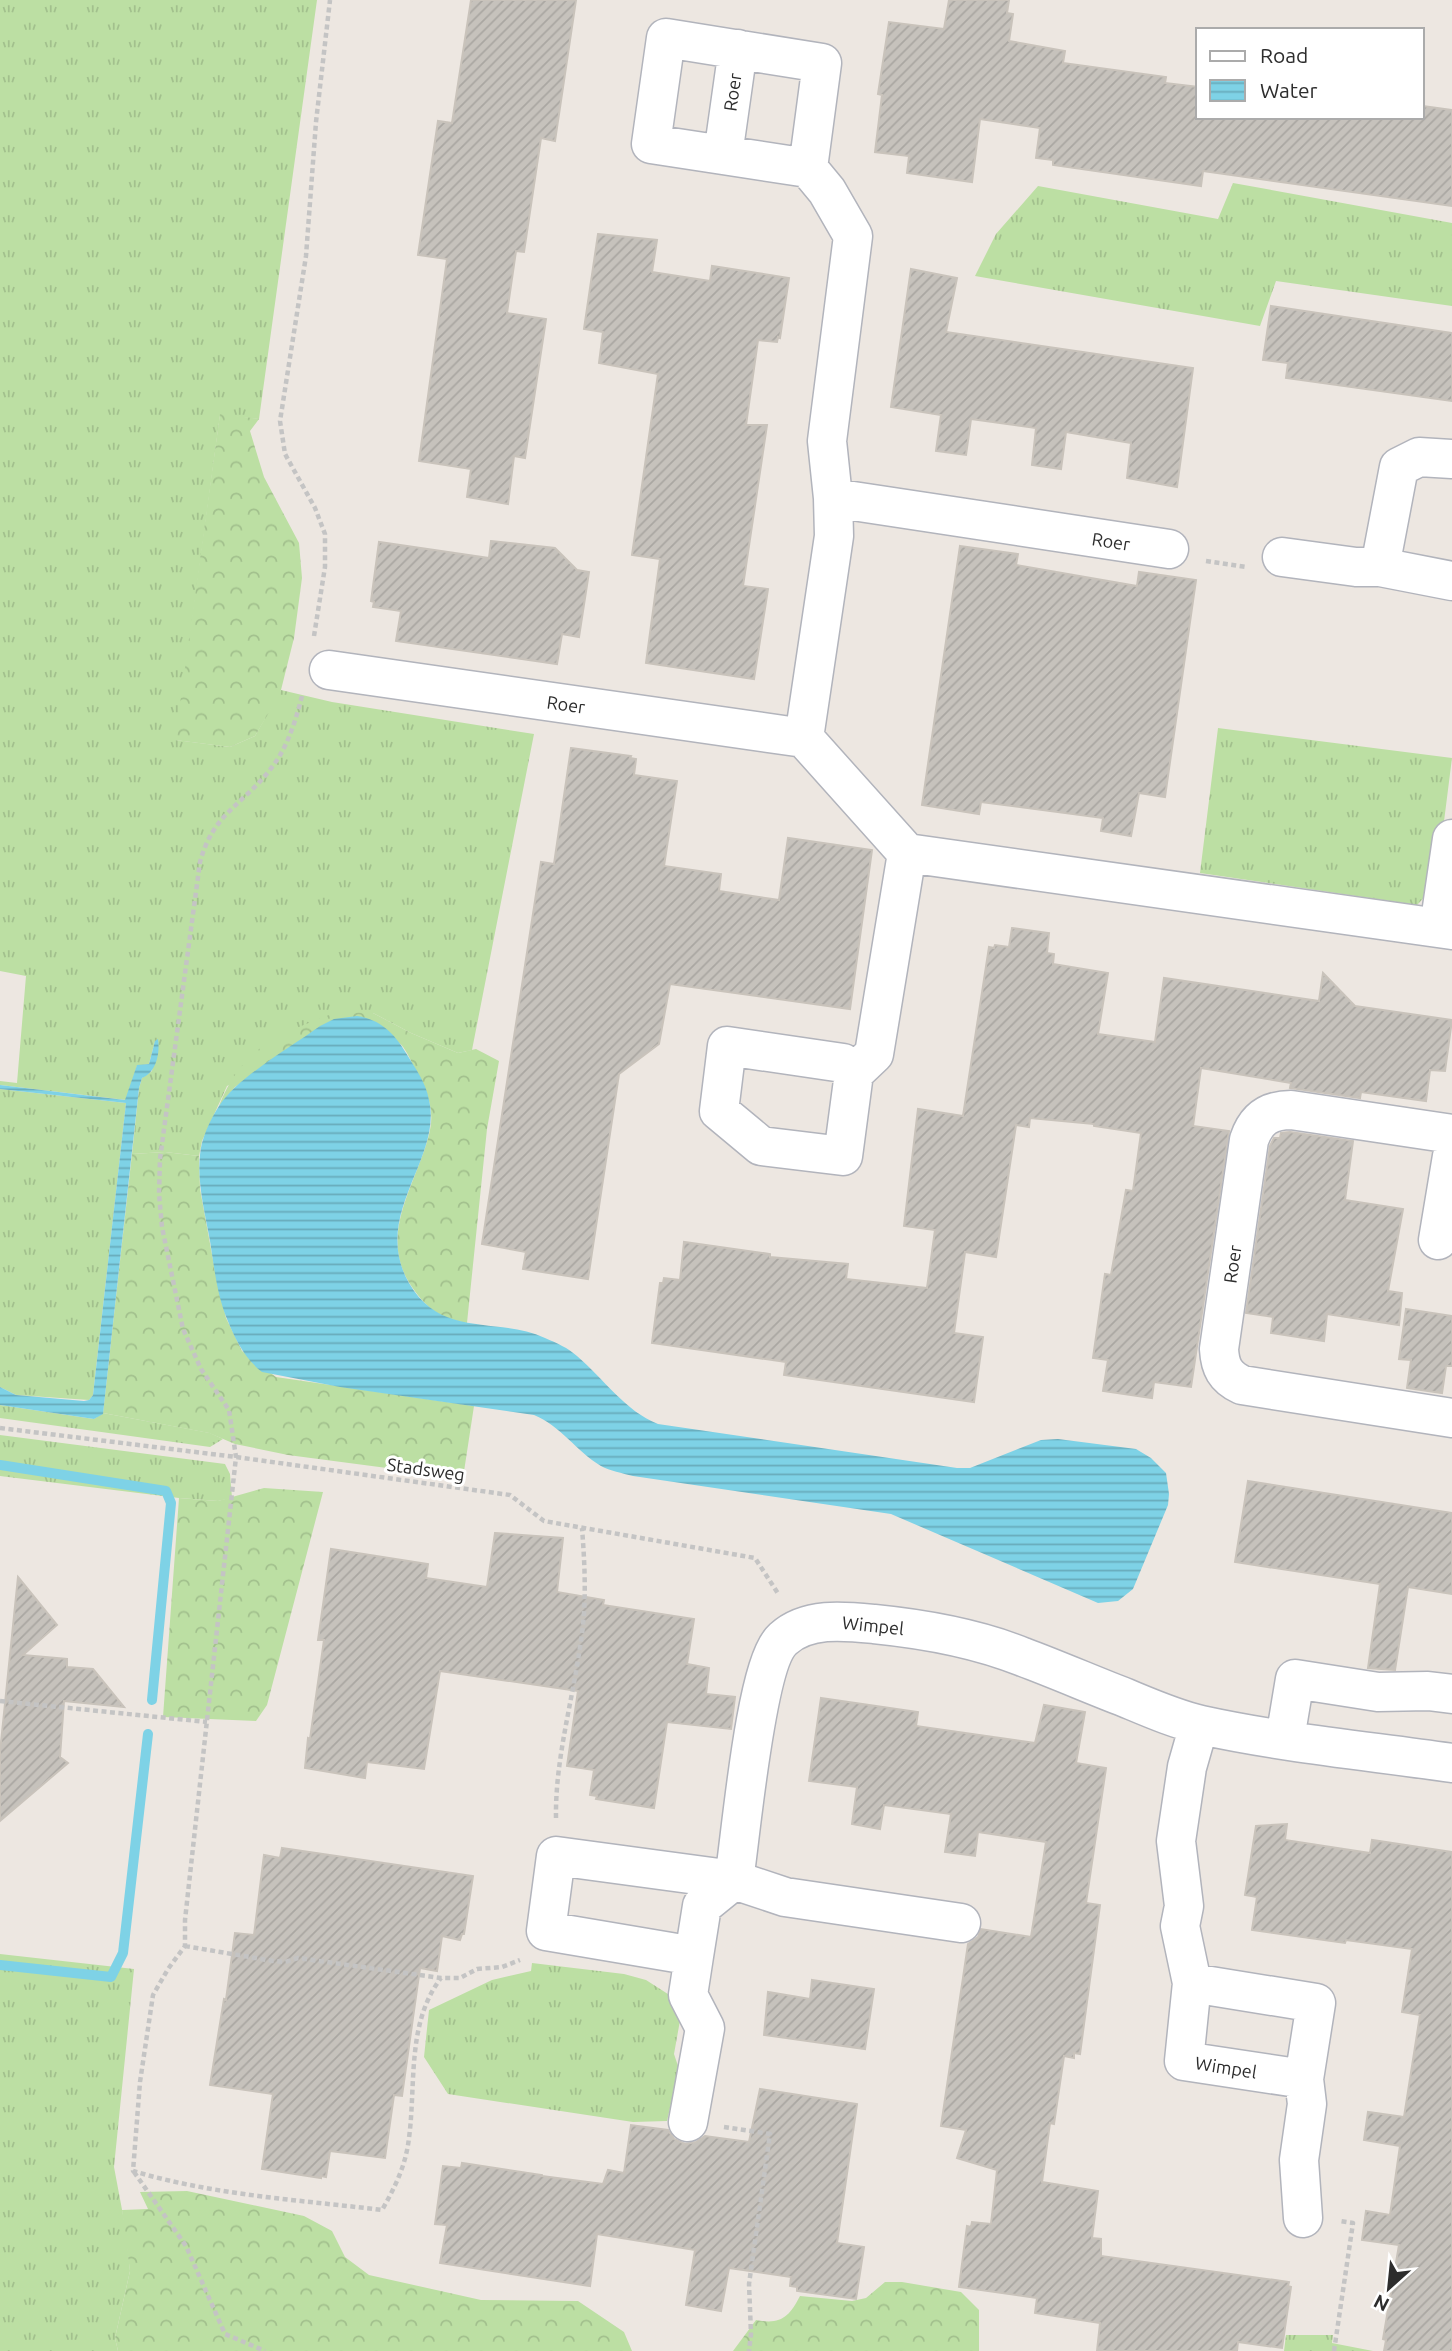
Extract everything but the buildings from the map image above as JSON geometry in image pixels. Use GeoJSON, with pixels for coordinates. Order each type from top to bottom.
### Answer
{"type":"FeatureCollection","features":[{"type":"Feature","properties":{"kind":"street"},"geometry":{"type":"LineString","coordinates":[[738,49],[666,38],[651,144],[808,168],[828,191],[853,236],[827,442],[834,536],[804,737],[907,853],[1446,929],[1452,838]]}},
{"type":"Feature","properties":{"kind":"street","name":"Roer"},"geometry":{"type":"LineString","coordinates":[[723,155],[738,49],[822,63],[808,168]]}},
{"type":"Feature","properties":{"kind":"street"},"geometry":{"type":"LineString","coordinates":[[1380,567],[1399,467],[1419,457],[1452,459]]}},
{"type":"Feature","properties":{"kind":"street","name":"Roer"},"geometry":{"type":"LineString","coordinates":[[833,498],[1169,549]]}},
{"type":"Feature","properties":{"kind":"street"},"geometry":{"type":"LineString","coordinates":[[1282,557],[1356,567],[1380,567],[1452,581]]}},
{"type":"Feature","properties":{"kind":"street","name":"Roer"},"geometry":{"type":"LineString","coordinates":[[315,668],[804,737]]}},
{"type":"Feature","properties":{"kind":"street"},"geometry":{"type":"LineString","coordinates":[[854,1073],[874,1054],[907,853]]}},
{"type":"Feature","properties":{"kind":"street","name":"Roer"},"geometry":{"type":"LineString","coordinates":[[1452,1134],[1291,1110],[1278,1110],[1265,1116],[1252,1130],[1249,1140],[1219,1349],[1224,1373],[1242,1385],[1452,1418]]}},
{"type":"Feature","properties":{"kind":"street"},"geometry":{"type":"LineString","coordinates":[[1438,1240],[1452,1156]]}},
{"type":"Feature","properties":{"kind":"street","name":"Wimpel"},"geometry":{"type":"LineString","coordinates":[[734,1880],[765,1674],[776,1647],[783,1639],[817,1623],[839,1620],[948,1635],[986,1644],[1199,1725],[1452,1763]]}},
{"type":"Feature","properties":{"kind":"street"},"geometry":{"type":"LineString","coordinates":[[1285,1739],[1295,1679],[1378,1692],[1428,1691],[1452,1694]]}},
{"type":"Feature","properties":{"kind":"street","name":"Wimpel"},"geometry":{"type":"LineString","coordinates":[[1199,1725],[1187,1767],[1176,1841],[1184,1906],[1180,1926],[1192,1983],[1184,2061],[1304,2079]]}},
{"type":"Feature","properties":{"kind":"street"},"geometry":{"type":"LineString","coordinates":[[694,1956],[546,1931],[556,1856],[734,1880],[785,1897],[961,1923]]}},
{"type":"Feature","properties":{"kind":"street"},"geometry":{"type":"LineString","coordinates":[[688,2122],[705,2028],[688,1995],[702,1906],[734,1880]]}},
{"type":"Feature","properties":{"kind":"street"},"geometry":{"type":"LineString","coordinates":[[1192,1983],[1316,2003],[1304,2079],[1307,2104],[1299,2160],[1303,2218]]}},
{"type":"Feature","properties":{"kind":"path"},"geometry":{"type":"LineString","coordinates":[[265,2351],[225,2334],[186,2246],[134,2171],[140,2082],[153,1996],[185,1946],[185,1920],[236,1457],[229,1410],[201,1368],[183,1329],[162,1227],[159,1194],[160,1159],[204,847],[221,818],[267,774],[279,758],[289,739],[315,668],[325,567],[325,534],[315,508],[285,454],[280,421],[306,256],[316,122],[330,0]]}},
{"type":"Feature","properties":{"kind":"path"},"geometry":{"type":"LineString","coordinates":[[1169,549],[1174,556],[1270,570],[1282,557]]}},
{"type":"Feature","properties":{"kind":"path","name":"Stadsweg"},"geometry":{"type":"LineString","coordinates":[[0,1428],[510,1495],[544,1521],[755,1558],[785,1604],[798,1630]]}},
{"type":"Feature","properties":{"kind":"path"},"geometry":{"type":"LineString","coordinates":[[556,1856],[556,1792],[581,1644],[584,1606],[582,1528]]}},
{"type":"Feature","properties":{"kind":"path"},"geometry":{"type":"LineString","coordinates":[[0,1701],[207,1722]]}},
{"type":"Feature","properties":{"kind":"path"},"geometry":{"type":"LineString","coordinates":[[185,1946],[273,1961],[285,1962],[298,1958],[441,1978],[460,1978],[477,1969],[502,1967],[520,1960],[534,1949],[546,1931]]}},
{"type":"Feature","properties":{"kind":"path"},"geometry":{"type":"LineString","coordinates":[[134,2171],[168,2181],[221,2190],[382,2210],[400,2178],[408,2145],[421,2012],[429,1994],[441,1978]]}},
{"type":"Feature","properties":{"kind":"path"},"geometry":{"type":"LineString","coordinates":[[688,2122],[770,2134],[749,2284],[749,2351]]}},
{"type":"Feature","properties":{"kind":"path"},"geometry":{"type":"LineString","coordinates":[[1303,2218],[1353,2222],[1334,2351]]}},
{"type":"Feature","properties":{"kind":"green space"},"geometry":{"type":"Polygon","coordinates":[[[0,0],[317,0],[259,419],[220,415],[176,740],[230,747],[255,736],[281,690],[332,702],[534,734],[472,1050],[458,1053],[373,1013],[227,1086],[202,1141],[199,1156],[165,1152],[132,1154],[139,1088],[142,1078],[152,1071],[155,1041],[149,1064],[137,1066],[126,1100],[0,1085],[0,1081],[17,1083],[26,976],[0,971],[0,0]]]}},
{"type":"Feature","properties":{"kind":"green space"},"geometry":{"type":"Polygon","coordinates":[[[1233,183],[1452,223],[1452,306],[1276,281],[1260,326],[975,276],[996,234],[1038,186],[1218,219],[1233,183]]]}},
{"type":"Feature","properties":{"kind":"green space"},"geometry":{"type":"Polygon","coordinates":[[[220,414],[259,419],[250,431],[264,477],[299,543],[302,578],[294,638],[280,694],[255,736],[230,747],[175,740],[220,414]]]}},
{"type":"Feature","properties":{"kind":"green space"},"geometry":{"type":"Polygon","coordinates":[[[1218,728],[1452,758],[1436,885],[1417,905],[1200,873],[1218,728]]]}},
{"type":"Feature","properties":{"kind":"green space"},"geometry":{"type":"Polygon","coordinates":[[[337,1012],[373,1013],[458,1053],[476,1049],[499,1061],[487,1129],[467,1323],[449,1318],[429,1307],[412,1287],[402,1267],[398,1247],[399,1228],[403,1208],[425,1150],[431,1113],[425,1088],[401,1045],[387,1037],[334,1019],[320,1026],[235,1087],[219,1106],[229,1085],[252,1055],[281,1035],[337,1012]]]}},
{"type":"Feature","properties":{"kind":"green space"},"geometry":{"type":"Polygon","coordinates":[[[0,1089],[126,1103],[93,1395],[89,1400],[16,1395],[0,1387],[0,1089]]]}},
{"type":"Feature","properties":{"kind":"green space"},"geometry":{"type":"Polygon","coordinates":[[[165,1152],[199,1156],[200,1189],[215,1271],[226,1318],[242,1351],[276,1377],[474,1406],[463,1478],[288,1455],[235,1444],[209,1433],[103,1413],[132,1154],[165,1152]]]}},
{"type":"Feature","properties":{"kind":"green space"},"geometry":{"type":"Polygon","coordinates":[[[0,1405],[94,1419],[103,1413],[210,1433],[223,1439],[210,1447],[0,1418],[0,1405]]]}},
{"type":"Feature","properties":{"kind":"green space"},"geometry":{"type":"Polygon","coordinates":[[[0,1435],[225,1464],[230,1474],[232,1498],[218,1501],[179,1498],[0,1476],[0,1435]]]}},
{"type":"Feature","properties":{"kind":"green space"},"geometry":{"type":"Polygon","coordinates":[[[264,1488],[323,1492],[267,1705],[256,1721],[163,1717],[179,1498],[218,1501],[264,1488]]]}},
{"type":"Feature","properties":{"kind":"green space"},"geometry":{"type":"Polygon","coordinates":[[[0,1954],[134,1969],[114,2167],[126,2231],[130,2271],[115,2338],[118,2351],[0,2351],[0,1954]]]}},
{"type":"Feature","properties":{"kind":"green space"},"geometry":{"type":"Polygon","coordinates":[[[532,1963],[624,1974],[646,1980],[671,1996],[681,2015],[674,2054],[679,2069],[667,2121],[633,2122],[448,2094],[424,2057],[429,2010],[492,1980],[531,1971],[532,1963]]]}},
{"type":"Feature","properties":{"kind":"green space"},"geometry":{"type":"Polygon","coordinates":[[[187,2191],[304,2216],[332,2231],[345,2257],[369,2275],[481,2300],[578,2301],[624,2332],[632,2351],[118,2351],[115,2338],[130,2271],[122,2210],[148,2209],[140,2192],[187,2191]]]}},
{"type":"Feature","properties":{"kind":"green space"},"geometry":{"type":"Polygon","coordinates":[[[885,2282],[902,2282],[961,2292],[979,2310],[979,2351],[733,2351],[756,2320],[772,2321],[783,2318],[800,2296],[852,2301],[866,2298],[885,2282]]]}},
{"type":"Feature","properties":{"kind":"green space"},"geometry":{"type":"Polygon","coordinates":[[[1286,2335],[1333,2335],[1332,2343],[1373,2351],[1284,2351],[1286,2335]]]}},
{"type":"Feature","properties":{"kind":"water"},"geometry":{"type":"Polygon","coordinates":[[[357,1016],[373,1020],[392,1034],[402,1046],[428,1093],[431,1122],[402,1211],[398,1234],[399,1258],[409,1283],[422,1301],[453,1319],[526,1332],[558,1344],[577,1356],[635,1411],[658,1424],[957,1468],[970,1468],[1041,1440],[1058,1439],[1136,1449],[1151,1458],[1166,1473],[1169,1494],[1168,1505],[1133,1589],[1118,1601],[1098,1603],[891,1514],[612,1471],[592,1460],[552,1426],[534,1415],[340,1387],[262,1372],[241,1348],[221,1300],[201,1188],[199,1166],[202,1143],[219,1106],[252,1073],[320,1026],[334,1019],[357,1016]]]}},
{"type":"Feature","properties":{"kind":"water"},"geometry":{"type":"Polygon","coordinates":[[[158,1039],[156,1061],[151,1071],[142,1078],[139,1088],[103,1414],[94,1419],[0,1405],[0,1387],[16,1395],[84,1401],[93,1395],[126,1103],[0,1089],[0,1085],[125,1100],[137,1065],[149,1064],[155,1041],[158,1039]]]}},
{"type":"Feature","properties":{"kind":"waterway"},"geometry":{"type":"LineString","coordinates":[[0,1465],[166,1491],[171,1503],[152,1700]]}},
{"type":"Feature","properties":{"kind":"waterway"},"geometry":{"type":"LineString","coordinates":[[0,1965],[111,1977],[123,1953],[148,1734]]}}]}
